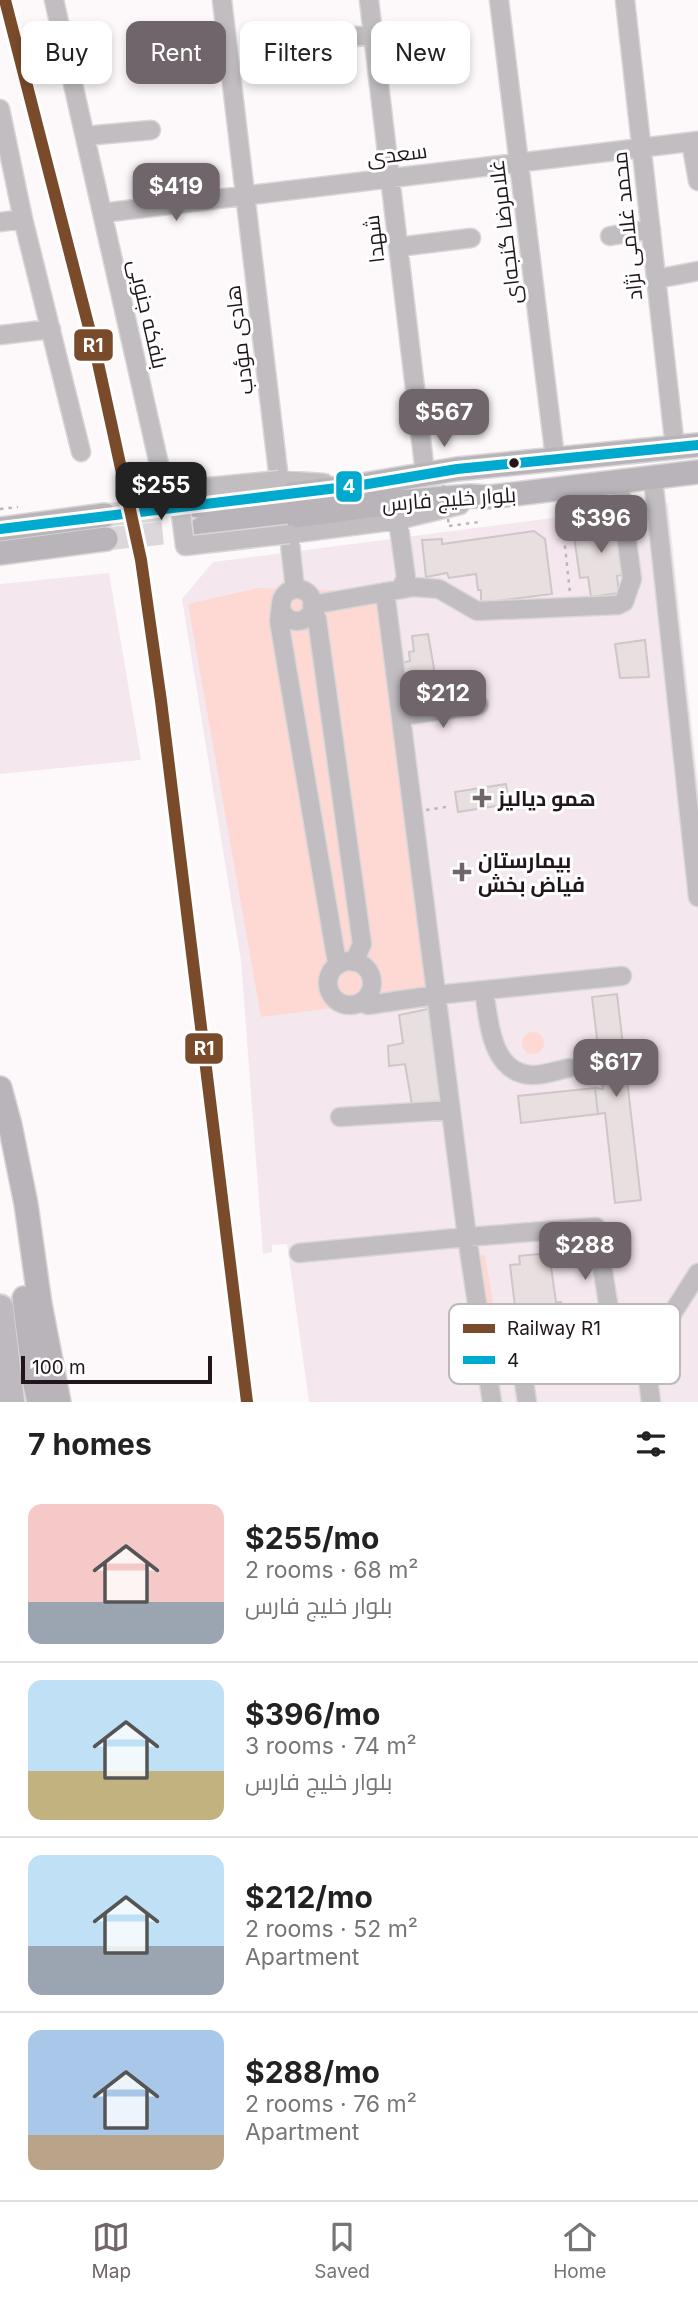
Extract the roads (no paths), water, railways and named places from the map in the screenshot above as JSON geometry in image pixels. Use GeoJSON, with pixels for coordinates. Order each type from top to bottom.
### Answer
{"type":"FeatureCollection","features":[{"type":"Feature","properties":{"kind":"highway"},"geometry":{"type":"LineString","coordinates":[[0,1308],[11,1402]]}},
{"type":"Feature","properties":{"kind":"main road","name":"بلوار خلیج فارس"},"geometry":{"type":"LineString","coordinates":[[197,506],[362,485],[433,466],[698,445]]}},
{"type":"Feature","properties":{"kind":"main road","name":"بلوار خلیج فارس"},"geometry":{"type":"LineString","coordinates":[[201,528],[397,502],[470,496],[490,498],[698,472]]}},
{"type":"Feature","properties":{"kind":"main road"},"geometry":{"type":"LineString","coordinates":[[0,529],[105,515]]}},
{"type":"Feature","properties":{"kind":"main road"},"geometry":{"type":"LineString","coordinates":[[0,553],[106,539]]}},
{"type":"Feature","properties":{"kind":"main road"},"geometry":{"type":"LineString","coordinates":[[0,1088],[26,1203],[40,1304],[59,1402]]}},
{"type":"Feature","properties":{"kind":"main road"},"geometry":{"type":"LineString","coordinates":[[0,1099],[36,1396]]}},
{"type":"Feature","properties":{"kind":"street","name":"بلفکه جنوبی"},"geometry":{"type":"LineString","coordinates":[[54,0],[161,473]]}},
{"type":"Feature","properties":{"kind":"street","name":"هادی مؤدب"},"geometry":{"type":"LineString","coordinates":[[222,0],[279,480]]}},
{"type":"Feature","properties":{"kind":"street","name":"شهدا"},"geometry":{"type":"LineString","coordinates":[[369,0],[371,21]]}},
{"type":"Feature","properties":{"kind":"street","name":"غلامرضا گنجه‌ای"},"geometry":{"type":"LineString","coordinates":[[499,0],[555,458]]}},
{"type":"Feature","properties":{"kind":"street","name":"محمد غلامی نژاد"},"geometry":{"type":"LineString","coordinates":[[625,0],[675,448]]}},
{"type":"Feature","properties":{"kind":"street","name":"شهدا"},"geometry":{"type":"LineString","coordinates":[[379,84],[418,416],[433,466]]}},
{"type":"Feature","properties":{"kind":"street"},"geometry":{"type":"LineString","coordinates":[[0,109],[23,219],[81,452]]}},
{"type":"Feature","properties":{"kind":"street"},"geometry":{"type":"LineString","coordinates":[[85,136],[151,130]]}},
{"type":"Feature","properties":{"kind":"street"},"geometry":{"type":"LineString","coordinates":[[695,141],[698,181]]}},
{"type":"Feature","properties":{"kind":"street","name":"سعدی"},"geometry":{"type":"LineString","coordinates":[[102,213],[695,141]]}},
{"type":"Feature","properties":{"kind":"street"},"geometry":{"type":"LineString","coordinates":[[0,222],[23,219]]}},
{"type":"Feature","properties":{"kind":"street"},"geometry":{"type":"LineString","coordinates":[[610,236],[650,229]]}},
{"type":"Feature","properties":{"kind":"street"},"geometry":{"type":"LineString","coordinates":[[398,247],[471,238]]}},
{"type":"Feature","properties":{"kind":"street"},"geometry":{"type":"LineString","coordinates":[[656,279],[698,271]]}},
{"type":"Feature","properties":{"kind":"street"},"geometry":{"type":"LineString","coordinates":[[0,335],[51,329]]}},
{"type":"Feature","properties":{"kind":"street"},"geometry":{"type":"LineString","coordinates":[[418,416],[475,412]]}},
{"type":"Feature","properties":{"kind":"street"},"geometry":{"type":"LineString","coordinates":[[653,478],[698,897]]}},
{"type":"Feature","properties":{"kind":"street"},"geometry":{"type":"LineString","coordinates":[[362,485],[279,480],[178,490],[185,546],[398,520],[490,498]]}},
{"type":"Feature","properties":{"kind":"street"},"geometry":{"type":"LineString","coordinates":[[312,605],[393,590],[439,589],[477,611],[624,603],[632,579],[620,482]]}},
{"type":"Feature","properties":{"kind":"street"},"geometry":{"type":"LineString","coordinates":[[393,590],[406,578],[398,520]]}},
{"type":"Feature","properties":{"kind":"street"},"geometry":{"type":"LineString","coordinates":[[289,534],[295,589]]}},
{"type":"Feature","properties":{"kind":"street"},"geometry":{"type":"LineString","coordinates":[[632,579],[662,579]]}},
{"type":"Feature","properties":{"kind":"street"},"geometry":{"type":"LineString","coordinates":[[361,1002],[370,990],[370,976],[361,965],[347,963],[336,957],[279,621],[285,594],[295,589],[306,592],[309,596],[317,619],[362,944],[347,963],[330,974],[328,981],[331,995],[342,1004],[361,1002],[368,1005],[436,995],[622,976]]}},
{"type":"Feature","properties":{"kind":"street"},"geometry":{"type":"LineString","coordinates":[[393,590],[401,716],[467,1237],[478,1304]]}},
{"type":"Feature","properties":{"kind":"street"},"geometry":{"type":"LineString","coordinates":[[281,604],[286,617],[296,621],[309,615],[312,605]]}},
{"type":"Feature","properties":{"kind":"street"},"geometry":{"type":"LineString","coordinates":[[401,716],[479,705]]}},
{"type":"Feature","properties":{"kind":"street"},"geometry":{"type":"LineString","coordinates":[[484,990],[494,1048],[512,1069],[531,1075],[569,1068]]}},
{"type":"Feature","properties":{"kind":"street"},"geometry":{"type":"LineString","coordinates":[[340,1117],[451,1110]]}},
{"type":"Feature","properties":{"kind":"street"},"geometry":{"type":"LineString","coordinates":[[299,1254],[596,1227],[608,1304]]}},
{"type":"Feature","properties":{"kind":"street"},"geometry":{"type":"LineString","coordinates":[[678,1304],[698,1273]]}},
{"type":"Feature","properties":{"kind":"street"},"geometry":{"type":"LineString","coordinates":[[490,1384],[492,1402]]}},
{"type":"Feature","properties":{"kind":"street"},"geometry":{"type":"LineString","coordinates":[[524,1384],[527,1402]]}},
{"type":"Feature","properties":{"kind":"street"},"geometry":{"type":"LineString","coordinates":[[649,1384],[651,1402]]}},
{"type":"Feature","properties":{"kind":"tunnel"},"geometry":{"type":"LineString","coordinates":[[105,515],[197,506]]}},
{"type":"Feature","properties":{"kind":"tunnel"},"geometry":{"type":"LineString","coordinates":[[106,539],[201,529]]}},
{"type":"Feature","properties":{"kind":"railway"},"geometry":{"type":"LineString","coordinates":[[5,0],[98,363],[141,560],[161,701],[247,1402]]}},
{"type":"Feature","properties":{"kind":"rail line","name":"R1"},"geometry":{"type":"LineString","coordinates":[[5,0],[98,363],[141,560],[161,701],[247,1402]]}},
{"type":"Feature","properties":{"kind":"place","name":"همو دیالیز"},"geometry":{"type":"Point","coordinates":[482,798]}},
{"type":"Feature","properties":{"kind":"place","name":"بیمارستان فیاض بخش"},"geometry":{"type":"Point","coordinates":[462,872]}}]}
